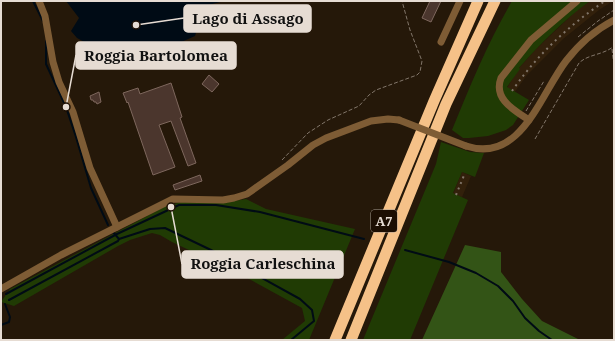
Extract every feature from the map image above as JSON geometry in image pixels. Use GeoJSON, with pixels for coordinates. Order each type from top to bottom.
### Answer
{"type":"FeatureCollection","features":[{"type":"Feature","properties":{"kind":"highway","name":"A7"},"geometry":{"type":"LineString","coordinates":[[335,340],[434,101],[478,1]]}},
{"type":"Feature","properties":{"kind":"highway","name":"A7"},"geometry":{"type":"LineString","coordinates":[[351,340],[446,104],[495,1]]}},
{"type":"Feature","properties":{"kind":"street"},"geometry":{"type":"LineString","coordinates":[[39,1],[45,16],[53,62],[59,82],[72,112],[90,168],[117,227]]}},
{"type":"Feature","properties":{"kind":"street"},"geometry":{"type":"LineString","coordinates":[[441,42],[460,1]]}},
{"type":"Feature","properties":{"kind":"street"},"geometry":{"type":"LineString","coordinates":[[529,120],[508,104],[500,95],[499,86],[501,78],[536,35],[577,1]]}},
{"type":"Feature","properties":{"kind":"street"},"geometry":{"type":"LineString","coordinates":[[1,289],[61,255],[173,199],[223,200],[247,194],[282,170],[312,145],[326,138],[371,121],[388,119],[399,120],[466,146],[482,149],[501,145],[515,137],[529,120],[565,62],[576,49],[595,32],[614,20]]}},
{"type":"Feature","properties":{"kind":"path"},"geometry":{"type":"LineString","coordinates":[[282,160],[308,133],[328,120],[360,106],[369,95],[376,90],[417,75],[420,72],[422,61],[410,30],[402,1]]}},
{"type":"Feature","properties":{"kind":"path"},"geometry":{"type":"LineString","coordinates":[[576,39],[588,28],[614,10]]}},
{"type":"Feature","properties":{"kind":"path"},"geometry":{"type":"LineString","coordinates":[[535,139],[579,63],[585,58],[614,46]]}},
{"type":"Feature","properties":{"kind":"path"},"geometry":{"type":"LineString","coordinates":[[612,48],[614,66]]}},
{"type":"Feature","properties":{"kind":"path"},"geometry":{"type":"LineString","coordinates":[[522,116],[546,78]]}},
{"type":"Feature","properties":{"kind":"shaded area"},"geometry":{"type":"Polygon","coordinates":[[[66,1],[225,1],[208,5],[200,20],[195,36],[170,47],[149,53],[90,45],[77,38],[71,31],[79,18],[66,1]]]}},
{"type":"Feature","properties":{"kind":"shaded area"},"geometry":{"type":"Polygon","coordinates":[[[590,1],[613,1],[599,10],[563,39],[527,75],[514,93],[507,88],[519,68],[535,50],[577,10],[590,1]]]}},
{"type":"Feature","properties":{"kind":"shaded area"},"geometry":{"type":"Polygon","coordinates":[[[462,172],[471,176],[462,197],[453,194],[462,172]]]}},
{"type":"Feature","properties":{"kind":"green space"},"geometry":{"type":"Polygon","coordinates":[[[512,1],[590,1],[562,24],[535,50],[519,68],[520,69],[507,87],[529,100],[513,125],[506,130],[488,136],[463,138],[452,130],[487,48],[512,1]]]}},
{"type":"Feature","properties":{"kind":"green space"},"geometry":{"type":"Polygon","coordinates":[[[441,142],[470,152],[484,153],[475,177],[462,172],[453,193],[468,200],[410,340],[363,340],[436,164],[441,142]]]}},
{"type":"Feature","properties":{"kind":"green space"},"geometry":{"type":"Polygon","coordinates":[[[246,199],[266,209],[355,229],[309,340],[282,340],[305,321],[302,308],[240,274],[160,235],[152,233],[130,240],[118,246],[14,306],[1,302],[10,289],[166,206],[186,201],[223,203],[246,199]]]}},
{"type":"Feature","properties":{"kind":"green space"},"geometry":{"type":"Polygon","coordinates":[[[465,245],[501,252],[501,272],[522,299],[542,321],[578,339],[584,340],[422,340],[465,245]]]}},
{"type":"Feature","properties":{"kind":"building"},"geometry":{"type":"Polygon","coordinates":[[[430,1],[441,1],[431,22],[422,18],[430,1]]]}},
{"type":"Feature","properties":{"kind":"building"},"geometry":{"type":"Polygon","coordinates":[[[209,75],[219,84],[212,92],[202,84],[209,75]]]}},
{"type":"Feature","properties":{"kind":"building"},"geometry":{"type":"Polygon","coordinates":[[[171,83],[182,117],[180,118],[196,163],[188,166],[171,121],[159,125],[175,167],[153,175],[128,102],[127,103],[123,93],[138,88],[140,94],[171,83]]]}},
{"type":"Feature","properties":{"kind":"building"},"geometry":{"type":"Polygon","coordinates":[[[99,92],[101,102],[97,104],[91,100],[90,96],[99,92]]]}},
{"type":"Feature","properties":{"kind":"building"},"geometry":{"type":"Polygon","coordinates":[[[200,175],[202,181],[175,190],[173,185],[200,175]]]}},
{"type":"Feature","properties":{"kind":"waterway"},"geometry":{"type":"LineString","coordinates":[[33,1],[43,21]]}},
{"type":"Feature","properties":{"kind":"waterway"},"geometry":{"type":"LineString","coordinates":[[46,41],[46,64],[66,107],[91,188],[108,225]]}},
{"type":"Feature","properties":{"kind":"waterway"},"geometry":{"type":"LineString","coordinates":[[6,294],[117,234],[179,205],[216,205],[260,212],[364,239]]}},
{"type":"Feature","properties":{"kind":"waterway"},"geometry":{"type":"LineString","coordinates":[[119,239],[150,229],[165,228],[211,250],[300,299],[312,310],[314,321],[291,340]]}},
{"type":"Feature","properties":{"kind":"waterway"},"geometry":{"type":"LineString","coordinates":[[9,300],[118,241],[119,239],[113,232]]}},
{"type":"Feature","properties":{"kind":"waterway"},"geometry":{"type":"LineString","coordinates":[[405,250],[449,262],[476,273],[498,286],[513,301],[525,318],[539,331],[552,340]]}},
{"type":"Feature","properties":{"kind":"waterway"},"geometry":{"type":"LineString","coordinates":[[1,325],[9,322],[10,317],[5,304]]}},
{"type":"Feature","properties":{"kind":"railway"},"geometry":{"type":"LineString","coordinates":[[512,91],[532,65],[554,42],[578,21],[605,1]]}},
{"type":"Feature","properties":{"kind":"railway"},"geometry":{"type":"LineString","coordinates":[[456,195],[465,173]]}},
{"type":"Feature","properties":{"kind":"place","name":"Lago di Assago"},"geometry":{"type":"Point","coordinates":[136,25]}},
{"type":"Feature","properties":{"kind":"place","name":"Roggia Bartolomea"},"geometry":{"type":"Point","coordinates":[66,107]}},
{"type":"Feature","properties":{"kind":"place","name":"Roggia Carleschina"},"geometry":{"type":"Point","coordinates":[171,207]}}]}
